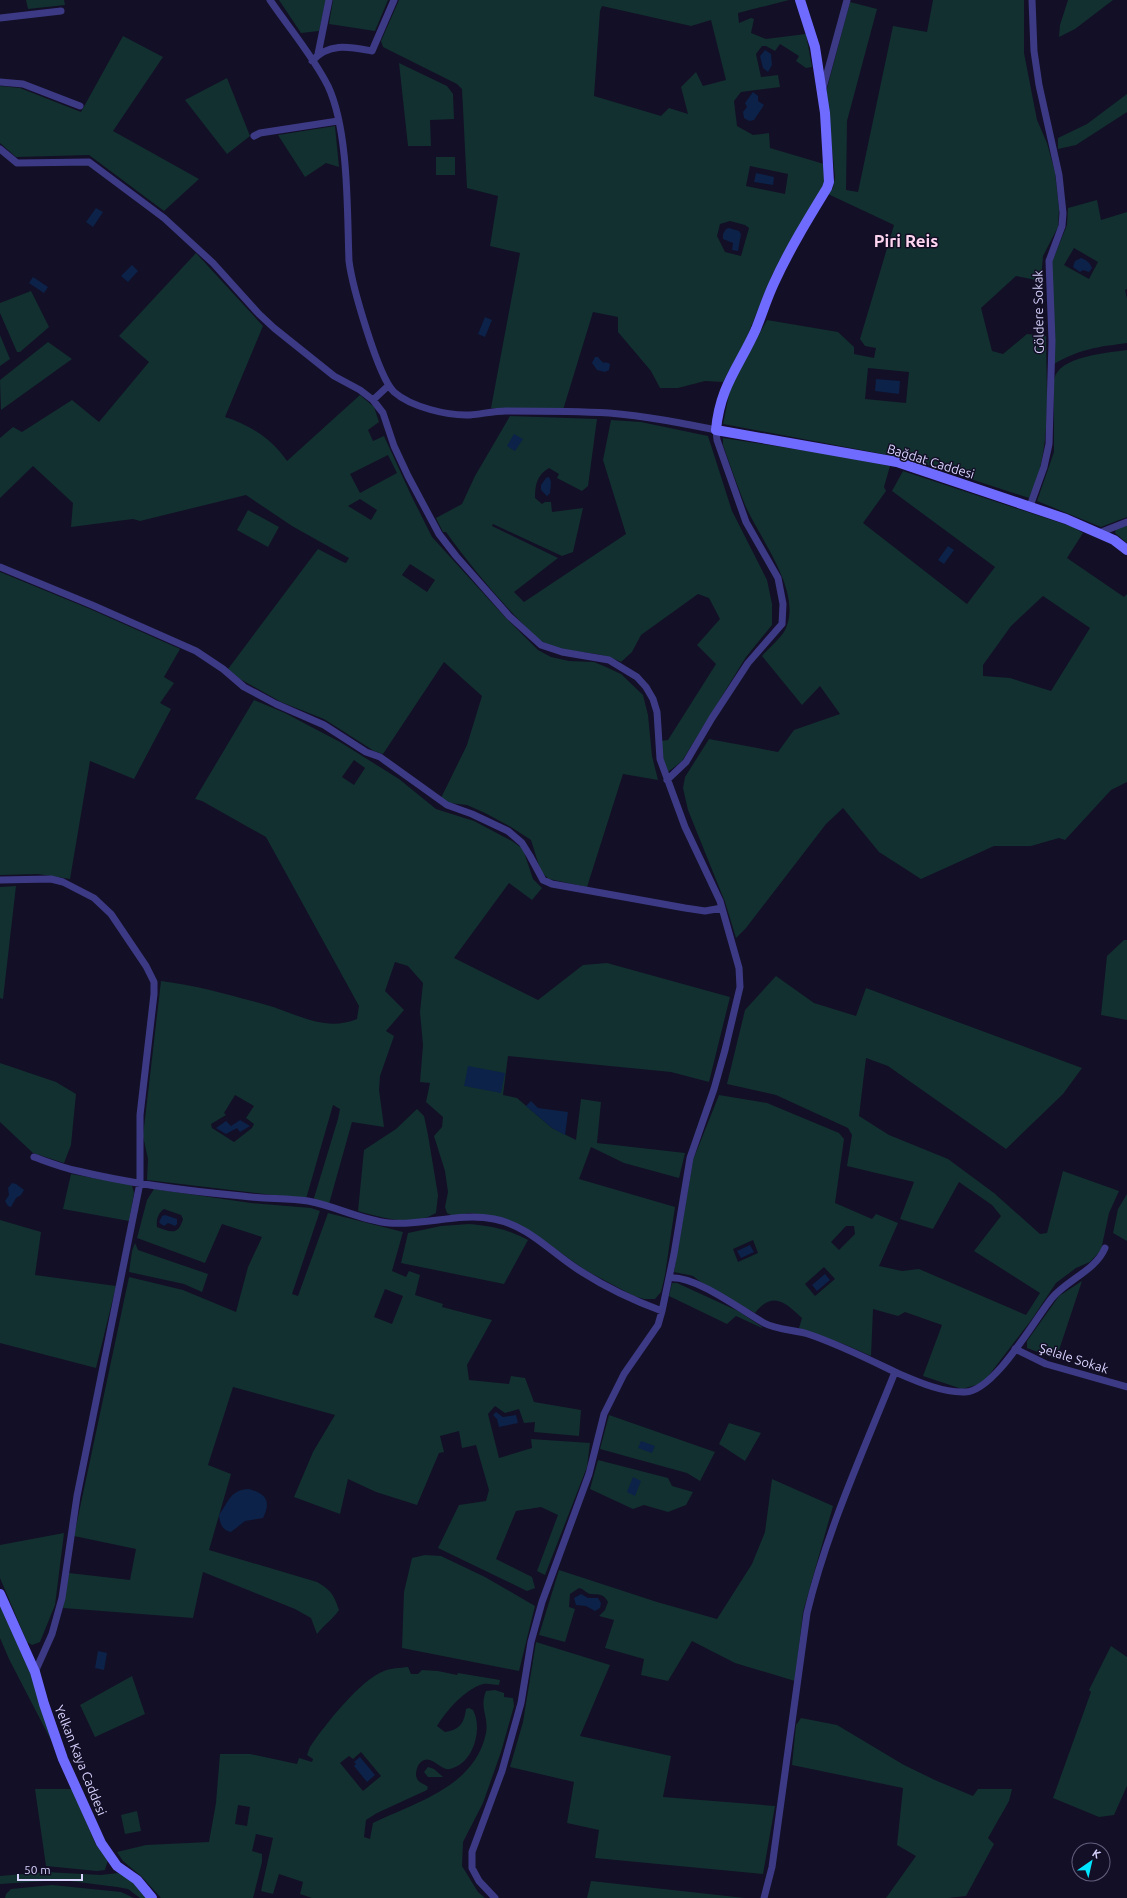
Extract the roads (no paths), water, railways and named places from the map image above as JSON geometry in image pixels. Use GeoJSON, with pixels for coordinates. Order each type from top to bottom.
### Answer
{"type":"FeatureCollection","features":[{"type":"Feature","properties":{"kind":"street"},"geometry":{"type":"LineString","coordinates":[[270,0],[312,61],[333,98],[342,144],[351,280],[378,361],[388,386],[404,399],[444,413],[471,415],[508,411],[607,413],[644,416],[716,430]]}},
{"type":"Feature","properties":{"kind":"street"},"geometry":{"type":"LineString","coordinates":[[318,54],[329,0]]}},
{"type":"Feature","properties":{"kind":"street"},"geometry":{"type":"LineString","coordinates":[[312,61],[325,49],[349,47],[372,51],[394,0]]}},
{"type":"Feature","properties":{"kind":"street"},"geometry":{"type":"LineString","coordinates":[[667,780],[686,762],[712,718],[748,663],[782,624],[783,604],[778,578],[746,522],[717,440],[716,430],[725,388],[756,328],[774,284],[792,246],[827,188],[828,151],[822,92],[814,47],[800,0]]}},
{"type":"Feature","properties":{"kind":"street"},"geometry":{"type":"LineString","coordinates":[[822,92],[847,0]]}},
{"type":"Feature","properties":{"kind":"street","name":"Göldere Sokak"},"geometry":{"type":"LineString","coordinates":[[1030,506],[1042,474],[1049,444],[1052,341],[1049,261],[1062,226],[1063,213],[1059,175],[1039,85],[1034,51],[1032,0]]}},
{"type":"Feature","properties":{"kind":"street"},"geometry":{"type":"LineString","coordinates":[[0,18],[61,11]]}},
{"type":"Feature","properties":{"kind":"street"},"geometry":{"type":"LineString","coordinates":[[0,82],[23,84],[80,106]]}},
{"type":"Feature","properties":{"kind":"street"},"geometry":{"type":"LineString","coordinates":[[254,136],[260,133],[338,121]]}},
{"type":"Feature","properties":{"kind":"street"},"geometry":{"type":"LineString","coordinates":[[0,149],[17,163],[88,162],[164,218],[213,263],[258,314],[274,328],[334,376],[360,390],[373,400],[383,413],[394,446],[439,534],[456,556],[509,616],[541,645],[562,652],[609,660],[638,678],[654,699],[657,712],[660,759],[685,827],[722,908],[739,968],[740,987],[720,1070],[690,1158],[669,1278],[658,1325],[624,1374],[604,1414],[589,1474],[542,1602],[531,1642],[521,1703],[504,1765],[472,1852],[472,1868],[479,1881],[496,1898]]}},
{"type":"Feature","properties":{"kind":"street"},"geometry":{"type":"LineString","coordinates":[[373,400],[388,386]]}},
{"type":"Feature","properties":{"kind":"street","name":"Bağdat Caddesi"},"geometry":{"type":"LineString","coordinates":[[716,430],[897,462],[1030,506],[1099,533],[1114,540],[1127,550]]}},
{"type":"Feature","properties":{"kind":"street"},"geometry":{"type":"LineString","coordinates":[[1099,533],[1127,522]]}},
{"type":"Feature","properties":{"kind":"street"},"geometry":{"type":"LineString","coordinates":[[0,567],[92,604],[196,651],[223,669],[244,687],[276,704],[324,725],[366,752],[380,757],[447,805],[472,814],[508,832],[522,844],[543,880],[559,885],[685,908],[705,911],[722,908]]}},
{"type":"Feature","properties":{"kind":"street"},"geometry":{"type":"LineString","coordinates":[[0,880],[51,878],[63,882],[94,898],[112,914],[154,982],[154,994],[140,1115],[140,1183],[77,1496],[62,1598],[52,1634],[36,1672]]}},
{"type":"Feature","properties":{"kind":"street"},"geometry":{"type":"LineString","coordinates":[[34,1157],[77,1171],[140,1183],[210,1193],[309,1202],[361,1218],[390,1223],[422,1222],[470,1216],[494,1219],[513,1224],[530,1234],[581,1272],[639,1302],[662,1311]]}},
{"type":"Feature","properties":{"kind":"street"},"geometry":{"type":"LineString","coordinates":[[669,1278],[676,1277],[691,1281],[766,1324],[807,1334],[843,1347],[895,1372],[948,1390],[966,1392],[984,1385],[997,1372],[1052,1298],[1063,1286],[1096,1261],[1105,1248]]}},
{"type":"Feature","properties":{"kind":"street","name":"Şelale Sokak"},"geometry":{"type":"LineString","coordinates":[[1015,1349],[1046,1364],[1127,1387]]}},
{"type":"Feature","properties":{"kind":"street"},"geometry":{"type":"LineString","coordinates":[[764,1898],[772,1867],[807,1614],[812,1593],[844,1494],[895,1372]]}},
{"type":"Feature","properties":{"kind":"street","name":"Yelkan Kaya Caddesi"},"geometry":{"type":"LineString","coordinates":[[0,1594],[36,1672],[44,1704],[63,1759],[101,1843],[117,1866],[137,1880],[152,1898]]}},
{"type":"Feature","properties":{"kind":"water"},"geometry":{"type":"Polygon","coordinates":[[[765,50],[771,54],[772,65],[768,72],[763,68],[760,56],[765,50]]]}},
{"type":"Feature","properties":{"kind":"water"},"geometry":{"type":"Polygon","coordinates":[[[753,92],[758,96],[758,101],[764,105],[754,120],[749,121],[744,118],[743,112],[747,107],[745,103],[753,92]]]}},
{"type":"Feature","properties":{"kind":"water"},"geometry":{"type":"Polygon","coordinates":[[[756,173],[774,177],[773,185],[754,182],[756,173]]]}},
{"type":"Feature","properties":{"kind":"water"},"geometry":{"type":"Polygon","coordinates":[[[96,208],[103,212],[93,227],[86,222],[96,208]]]}},
{"type":"Feature","properties":{"kind":"water"},"geometry":{"type":"Polygon","coordinates":[[[729,228],[739,231],[741,234],[738,251],[732,250],[733,243],[723,239],[723,234],[726,229],[729,228]]]}},
{"type":"Feature","properties":{"kind":"water"},"geometry":{"type":"Polygon","coordinates":[[[1081,258],[1087,261],[1092,268],[1089,272],[1083,270],[1080,272],[1073,267],[1075,261],[1081,258]]]}},
{"type":"Feature","properties":{"kind":"water"},"geometry":{"type":"Polygon","coordinates":[[[132,265],[138,271],[128,282],[121,276],[132,265]]]}},
{"type":"Feature","properties":{"kind":"water"},"geometry":{"type":"Polygon","coordinates":[[[33,277],[48,287],[44,293],[29,283],[33,277]]]}},
{"type":"Feature","properties":{"kind":"water"},"geometry":{"type":"Polygon","coordinates":[[[485,317],[492,320],[485,337],[478,334],[485,317]]]}},
{"type":"Feature","properties":{"kind":"water"},"geometry":{"type":"Polygon","coordinates":[[[595,357],[598,357],[603,363],[610,364],[609,370],[605,372],[597,370],[592,363],[595,357]]]}},
{"type":"Feature","properties":{"kind":"water"},"geometry":{"type":"Polygon","coordinates":[[[876,379],[900,381],[899,394],[875,391],[876,379]]]}},
{"type":"Feature","properties":{"kind":"water"},"geometry":{"type":"Polygon","coordinates":[[[514,434],[523,439],[515,451],[507,446],[514,434]]]}},
{"type":"Feature","properties":{"kind":"water"},"geometry":{"type":"Polygon","coordinates":[[[549,477],[551,482],[550,493],[547,496],[541,490],[541,485],[546,478],[549,477]]]}},
{"type":"Feature","properties":{"kind":"water"},"geometry":{"type":"Polygon","coordinates":[[[948,546],[954,550],[944,564],[938,560],[948,546]]]}},
{"type":"Feature","properties":{"kind":"water"},"geometry":{"type":"Polygon","coordinates":[[[468,1066],[505,1073],[501,1093],[464,1086],[468,1066]]]}},
{"type":"Feature","properties":{"kind":"water"},"geometry":{"type":"Polygon","coordinates":[[[531,1101],[538,1108],[568,1112],[565,1135],[552,1128],[526,1106],[531,1101]]]}},
{"type":"Feature","properties":{"kind":"water"},"geometry":{"type":"Polygon","coordinates":[[[240,1120],[250,1126],[240,1132],[237,1128],[226,1134],[216,1128],[226,1121],[231,1126],[240,1120]]]}},
{"type":"Feature","properties":{"kind":"water"},"geometry":{"type":"Polygon","coordinates":[[[12,1183],[24,1190],[21,1195],[16,1198],[11,1207],[8,1206],[5,1201],[9,1195],[8,1188],[12,1183]]]}},
{"type":"Feature","properties":{"kind":"water"},"geometry":{"type":"Polygon","coordinates":[[[165,1215],[177,1219],[177,1224],[175,1226],[168,1223],[164,1226],[161,1224],[159,1222],[162,1216],[165,1215]]]}},
{"type":"Feature","properties":{"kind":"water"},"geometry":{"type":"Polygon","coordinates":[[[750,1245],[754,1252],[741,1258],[737,1251],[750,1245]]]}},
{"type":"Feature","properties":{"kind":"water"},"geometry":{"type":"Polygon","coordinates":[[[825,1274],[830,1280],[817,1291],[812,1285],[825,1274]]]}},
{"type":"Feature","properties":{"kind":"water"},"geometry":{"type":"Polygon","coordinates":[[[496,1412],[503,1417],[516,1415],[518,1423],[499,1427],[497,1419],[493,1415],[496,1412]]]}},
{"type":"Feature","properties":{"kind":"water"},"geometry":{"type":"Polygon","coordinates":[[[641,1441],[655,1446],[652,1453],[638,1448],[641,1441]]]}},
{"type":"Feature","properties":{"kind":"water"},"geometry":{"type":"Polygon","coordinates":[[[633,1477],[641,1481],[635,1496],[627,1492],[633,1477]]]}},
{"type":"Feature","properties":{"kind":"water"},"geometry":{"type":"Polygon","coordinates":[[[249,1489],[260,1493],[266,1499],[267,1507],[263,1518],[245,1521],[231,1532],[225,1530],[221,1524],[219,1515],[234,1494],[249,1489]]]}},
{"type":"Feature","properties":{"kind":"water"},"geometry":{"type":"Polygon","coordinates":[[[581,1594],[588,1598],[598,1598],[601,1603],[600,1608],[595,1611],[586,1606],[576,1605],[574,1598],[581,1594]]]}},
{"type":"Feature","properties":{"kind":"water"},"geometry":{"type":"Polygon","coordinates":[[[98,1651],[107,1653],[104,1670],[95,1668],[98,1651]]]}},
{"type":"Feature","properties":{"kind":"water"},"geometry":{"type":"Polygon","coordinates":[[[360,1757],[375,1775],[367,1782],[354,1766],[356,1764],[354,1762],[360,1757]]]}},
{"type":"Feature","properties":{"kind":"district","name":"Piri Reis"},"geometry":{"type":"Point","coordinates":[906,240]}}]}
